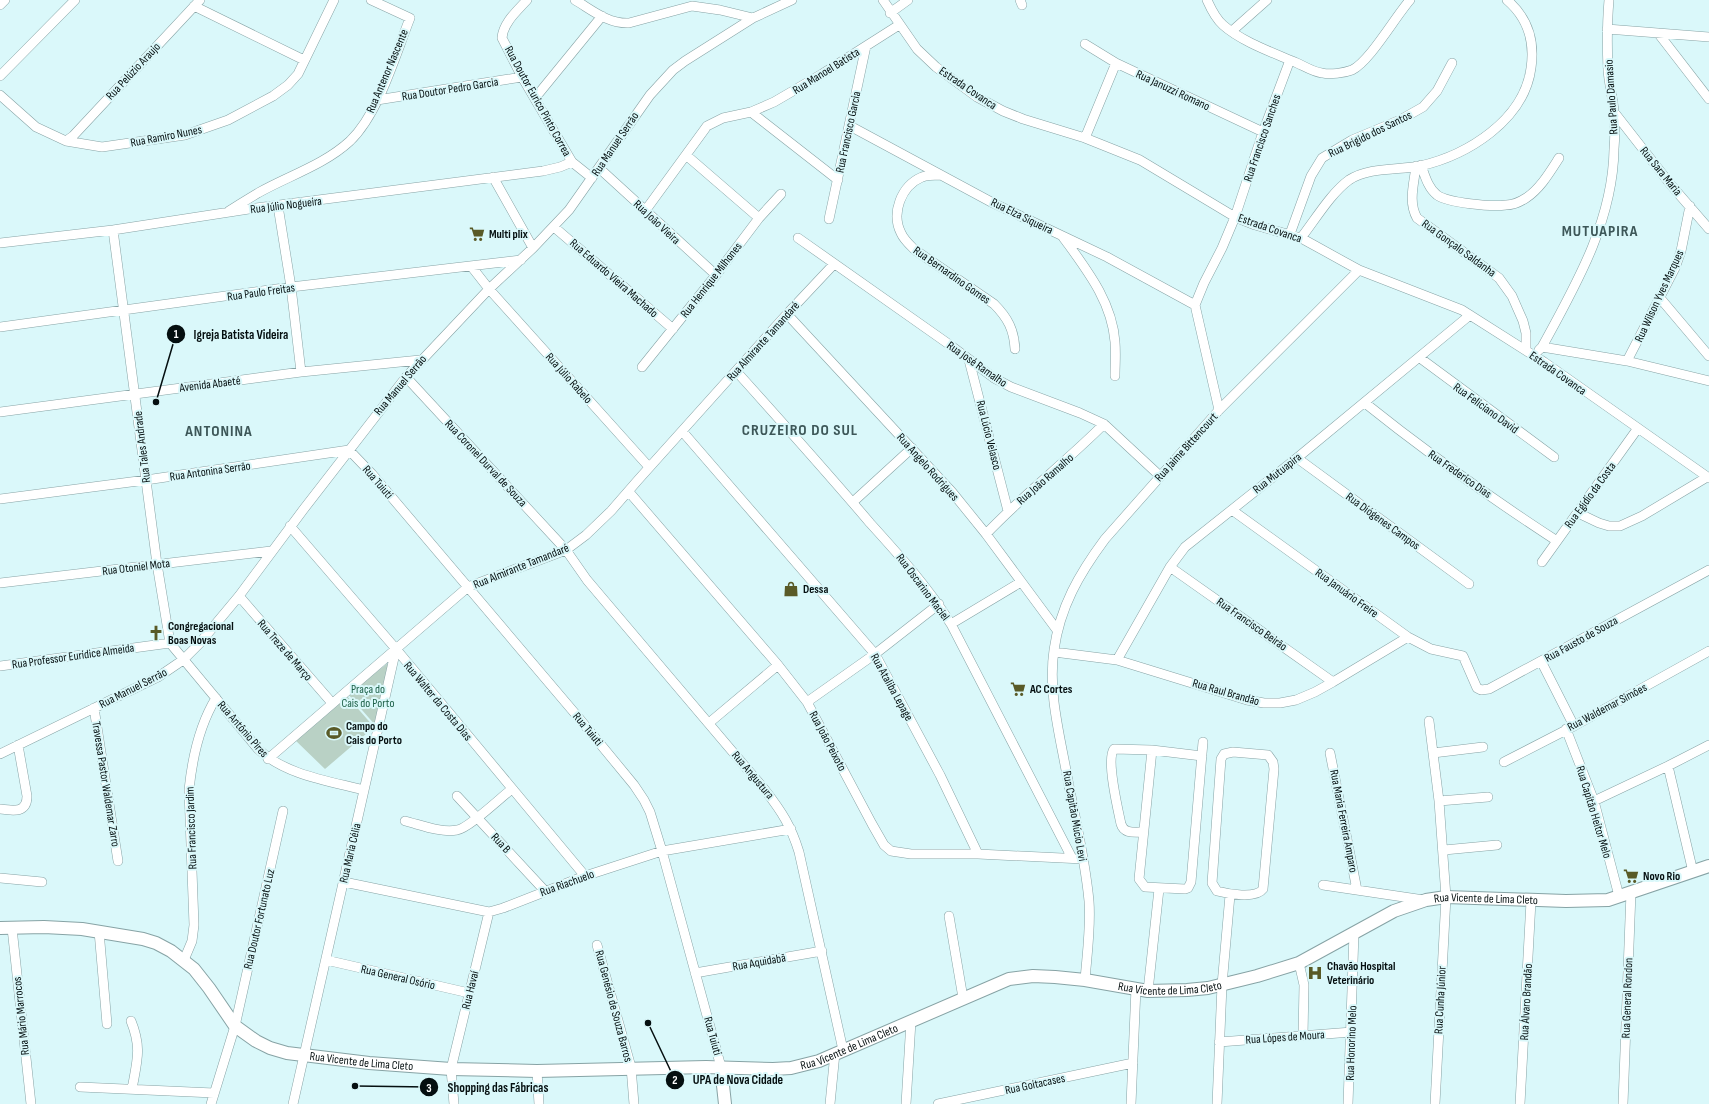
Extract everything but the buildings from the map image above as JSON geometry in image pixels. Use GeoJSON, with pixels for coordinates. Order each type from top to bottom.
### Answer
{"type":"FeatureCollection","features":[{"type":"Feature","properties":{"kind":"main road","name":"Rua Vicente de Lima Cleto"},"geometry":{"type":"LineString","coordinates":[[6,928],[58,927],[99,931],[143,939],[156,943],[184,960],[194,970],[209,988],[235,1026],[246,1035],[270,1048],[287,1054],[369,1063],[451,1069],[536,1070],[631,1067],[791,1068],[819,1061],[1009,979],[1033,976],[1085,980],[1142,989],[1187,990],[1222,985],[1299,963],[1394,911],[1426,900],[1446,897],[1531,900],[1608,900],[1709,866]]}},
{"type":"Feature","properties":{"kind":"main road"},"geometry":{"type":"LineString","coordinates":[[721,1067],[725,1104]]}},
{"type":"Feature","properties":{"kind":"street"},"geometry":{"type":"LineString","coordinates":[[0,5],[5,0]]}},
{"type":"Feature","properties":{"kind":"street"},"geometry":{"type":"LineString","coordinates":[[0,76],[75,0]]}},
{"type":"Feature","properties":{"kind":"street","name":"Rua Ramiro Nunes"},"geometry":{"type":"LineString","coordinates":[[0,95],[36,127],[66,141],[102,147],[185,135],[228,120],[273,96],[288,85],[298,74],[334,0]]}},
{"type":"Feature","properties":{"kind":"street","name":"Rua Antenor Nascente"},"geometry":{"type":"LineString","coordinates":[[224,213],[258,193],[323,160],[340,149],[358,132],[377,100],[410,18],[371,0]]}},
{"type":"Feature","properties":{"kind":"street","name":"Rua Doutor Eurico Pinto Correa"},"geometry":{"type":"LineString","coordinates":[[527,0],[502,31],[502,38],[522,77],[572,162],[592,178]]}},
{"type":"Feature","properties":{"kind":"street"},"geometry":{"type":"LineString","coordinates":[[575,0],[612,22],[629,23],[683,8],[702,6],[753,18]]}},
{"type":"Feature","properties":{"kind":"street","name":"Rua Manuel Serrão"},"geometry":{"type":"LineString","coordinates":[[0,754],[125,694],[158,677],[183,660],[199,644],[239,596],[290,526],[420,360],[489,289],[533,248],[576,202],[650,95],[664,79],[685,61],[753,18],[792,0]]}},
{"type":"Feature","properties":{"kind":"street","name":"Estrada Covanca"},"geometry":{"type":"LineString","coordinates":[[883,0],[917,49],[936,67],[977,97],[1003,111],[1023,119],[1085,138],[1140,160],[1235,217],[1255,225],[1301,238],[1359,270],[1448,304],[1470,315],[1530,352],[1708,478]]}},
{"type":"Feature","properties":{"kind":"street"},"geometry":{"type":"LineString","coordinates":[[890,12],[908,0]]}},
{"type":"Feature","properties":{"kind":"street"},"geometry":{"type":"LineString","coordinates":[[1207,0],[1214,15],[1223,25],[1232,31],[1322,74],[1344,72],[1361,63],[1410,0]]}},
{"type":"Feature","properties":{"kind":"street"},"geometry":{"type":"LineString","coordinates":[[1232,31],[1267,0]]}},
{"type":"Feature","properties":{"kind":"street"},"geometry":{"type":"LineString","coordinates":[[1301,238],[1333,196],[1350,180],[1376,171],[1418,166],[1455,155],[1498,126],[1514,110],[1525,91],[1533,57],[1530,34],[1525,20],[1516,8],[1507,0]]}},
{"type":"Feature","properties":{"kind":"street","name":"Rua Paulo Damasio"},"geometry":{"type":"LineString","coordinates":[[1530,352],[1542,347],[1580,275],[1597,236],[1606,208],[1611,183],[1614,150],[1614,112],[1608,72],[1606,29],[1608,0]]}},
{"type":"Feature","properties":{"kind":"street"},"geometry":{"type":"LineString","coordinates":[[197,3],[304,60]]}},
{"type":"Feature","properties":{"kind":"street","name":"Rua Pelúzio Araujo"},"geometry":{"type":"LineString","coordinates":[[66,141],[73,136],[197,3]]}},
{"type":"Feature","properties":{"kind":"street"},"geometry":{"type":"LineString","coordinates":[[535,98],[602,16]]}},
{"type":"Feature","properties":{"kind":"street","name":"Rua Manoel Batista"},"geometry":{"type":"LineString","coordinates":[[645,211],[707,126],[730,115],[751,112],[780,99],[899,25]]}},
{"type":"Feature","properties":{"kind":"street"},"geometry":{"type":"LineString","coordinates":[[1606,29],[1709,37]]}},
{"type":"Feature","properties":{"kind":"street"},"geometry":{"type":"LineString","coordinates":[[1658,33],[1709,99]]}},
{"type":"Feature","properties":{"kind":"street","name":"Rua Januzzi Romano"},"geometry":{"type":"LineString","coordinates":[[1086,44],[1116,63],[1263,132]]}},
{"type":"Feature","properties":{"kind":"street","name":"Rua Francisco Garcia"},"geometry":{"type":"LineString","coordinates":[[829,219],[866,46]]}},
{"type":"Feature","properties":{"kind":"street","name":"Rua Francisco Sanches"},"geometry":{"type":"LineString","coordinates":[[1195,305],[1235,217],[1263,132],[1290,60]]}},
{"type":"Feature","properties":{"kind":"street"},"geometry":{"type":"LineString","coordinates":[[1085,138],[1116,63]]}},
{"type":"Feature","properties":{"kind":"street","name":"Rua Brigido dos Santos"},"geometry":{"type":"LineString","coordinates":[[1290,234],[1311,176],[1322,158],[1352,140],[1400,120],[1422,107],[1437,91],[1452,63]]}},
{"type":"Feature","properties":{"kind":"street","name":"Rua Doutor Pedro Garcia"},"geometry":{"type":"LineString","coordinates":[[377,100],[522,77]]}},
{"type":"Feature","properties":{"kind":"street"},"geometry":{"type":"LineString","coordinates":[[751,112],[838,180]]}},
{"type":"Feature","properties":{"kind":"street","name":"Rua Sara Maria"},"geometry":{"type":"LineString","coordinates":[[1614,112],[1671,185],[1709,229]]}},
{"type":"Feature","properties":{"kind":"street","name":"Rua Elza Siqueira"},"geometry":{"type":"LineString","coordinates":[[850,126],[993,203],[1107,257],[1195,305]]}},
{"type":"Feature","properties":{"kind":"street"},"geometry":{"type":"LineString","coordinates":[[686,155],[759,218]]}},
{"type":"Feature","properties":{"kind":"street"},"geometry":{"type":"LineString","coordinates":[[1418,166],[1429,186],[1436,194],[1443,198],[1484,205],[1507,205],[1519,202],[1528,197],[1544,180],[1559,158]]}},
{"type":"Feature","properties":{"kind":"street","name":"Rua Júlio Nogueira"},"geometry":{"type":"LineString","coordinates":[[0,243],[113,230],[224,213],[493,176],[543,171],[560,167],[572,162]]}},
{"type":"Feature","properties":{"kind":"street","name":"Rua Gonçalo Saldanha"},"geometry":{"type":"LineString","coordinates":[[1418,166],[1412,201],[1412,209],[1417,218],[1499,278],[1512,296],[1523,321],[1530,352]]}},
{"type":"Feature","properties":{"kind":"street","name":"Rua João Vieira"},"geometry":{"type":"LineString","coordinates":[[599,168],[716,275]]}},
{"type":"Feature","properties":{"kind":"street","name":"Rua Bernardino Gomes"},"geometry":{"type":"LineString","coordinates":[[940,175],[922,177],[909,186],[903,193],[897,209],[900,233],[907,243],[915,250],[977,292],[1003,313],[1013,330],[1015,349]]}},
{"type":"Feature","properties":{"kind":"street"},"geometry":{"type":"LineString","coordinates":[[493,176],[533,248]]}},
{"type":"Feature","properties":{"kind":"street","name":"Rua Henrique Milhones"},"geometry":{"type":"LineString","coordinates":[[642,367],[716,275],[759,218],[781,194]]}},
{"type":"Feature","properties":{"kind":"street"},"geometry":{"type":"LineString","coordinates":[[278,206],[291,287],[301,372]]}},
{"type":"Feature","properties":{"kind":"street","name":"Rua Wilson Yves Marques"},"geometry":{"type":"LineString","coordinates":[[1627,361],[1675,268],[1681,251],[1690,206]]}},
{"type":"Feature","properties":{"kind":"street","name":"Rua Eduardo Vieira Machado"},"geometry":{"type":"LineString","coordinates":[[554,226],[673,329]]}},
{"type":"Feature","properties":{"kind":"street","name":"Rua Tales Andrade"},"geometry":{"type":"LineString","coordinates":[[113,230],[123,311],[136,394],[157,564],[170,643],[183,660]]}},
{"type":"Feature","properties":{"kind":"street"},"geometry":{"type":"LineString","coordinates":[[1062,236],[1104,299],[1115,342],[1115,376]]}},
{"type":"Feature","properties":{"kind":"street","name":"Rua José Ramalho"},"geometry":{"type":"LineString","coordinates":[[798,238],[994,378],[1011,387],[1080,412],[1104,424],[1160,476]]}},
{"type":"Feature","properties":{"kind":"street","name":"Rua Paulo Freitas"},"geometry":{"type":"LineString","coordinates":[[0,327],[291,287],[521,260]]}},
{"type":"Feature","properties":{"kind":"street","name":"Rua Almirante Tamandaré"},"geometry":{"type":"LineString","coordinates":[[268,759],[468,587],[566,550],[595,527],[629,492],[649,467],[834,264]]}},
{"type":"Feature","properties":{"kind":"street","name":"Rua Júlio Rabelo"},"geometry":{"type":"LineString","coordinates":[[471,266],[489,289],[649,467]]}},
{"type":"Feature","properties":{"kind":"street","name":"Rua Jaime Bittencourt"},"geometry":{"type":"LineString","coordinates":[[1054,652],[1058,630],[1070,593],[1089,560],[1105,539],[1219,410],[1359,270]]}},
{"type":"Feature","properties":{"kind":"street"},"geometry":{"type":"LineString","coordinates":[[1660,298],[1709,356]]}},
{"type":"Feature","properties":{"kind":"street"},"geometry":{"type":"LineString","coordinates":[[1195,305],[1219,410]]}},
{"type":"Feature","properties":{"kind":"street","name":"Rua Angelo Rodrigues"},"geometry":{"type":"LineString","coordinates":[[787,314],[952,492],[986,534],[1058,630]]}},
{"type":"Feature","properties":{"kind":"street","name":"Rua Mutuapira"},"geometry":{"type":"LineString","coordinates":[[1117,660],[1170,567],[1186,547],[1365,403],[1470,315]]}},
{"type":"Feature","properties":{"kind":"street"},"geometry":{"type":"LineString","coordinates":[[1542,347],[1627,361],[1709,381]]}},
{"type":"Feature","properties":{"kind":"street","name":"Rua Feliciano David"},"geometry":{"type":"LineString","coordinates":[[1420,358],[1554,457]]}},
{"type":"Feature","properties":{"kind":"street","name":"Avenida Abaeté"},"geometry":{"type":"LineString","coordinates":[[0,412],[301,372],[420,360]]}},
{"type":"Feature","properties":{"kind":"street","name":"Rua Lúcio Velasco"},"geometry":{"type":"LineString","coordinates":[[969,360],[1008,511]]}},
{"type":"Feature","properties":{"kind":"street","name":"Rua Oscarino Maciel"},"geometry":{"type":"LineString","coordinates":[[736,371],[852,502],[939,604],[951,624],[1072,858]]}},
{"type":"Feature","properties":{"kind":"street","name":"Rua Coronel Durval de Souza"},"geometry":{"type":"LineString","coordinates":[[406,377],[566,550]]}},
{"type":"Feature","properties":{"kind":"street","name":"Rua Frederico Dias"},"geometry":{"type":"LineString","coordinates":[[1365,403],[1426,451],[1557,541]]}},
{"type":"Feature","properties":{"kind":"street","name":"Rua João Ramalho"},"geometry":{"type":"LineString","coordinates":[[986,534],[1008,511],[1074,454],[1104,424]]}},
{"type":"Feature","properties":{"kind":"street","name":"Rua Egídio da Costa"},"geometry":{"type":"LineString","coordinates":[[1542,562],[1638,428]]}},
{"type":"Feature","properties":{"kind":"street","name":"Rua Ataliba Lepage"},"geometry":{"type":"LineString","coordinates":[[682,431],[875,654],[940,775],[978,854]]}},
{"type":"Feature","properties":{"kind":"street"},"geometry":{"type":"LineString","coordinates":[[852,502],[912,448]]}},
{"type":"Feature","properties":{"kind":"street","name":"Rua Antonina Serrão"},"geometry":{"type":"LineString","coordinates":[[0,500],[349,450]]}},
{"type":"Feature","properties":{"kind":"street","name":"Rua Tuiuti"},"geometry":{"type":"LineString","coordinates":[[349,450],[372,474],[634,785],[650,812],[721,1067]]}},
{"type":"Feature","properties":{"kind":"street","name":"Rua Diógenes Campos"},"geometry":{"type":"LineString","coordinates":[[1297,458],[1469,584]]}},
{"type":"Feature","properties":{"kind":"street"},"geometry":{"type":"LineString","coordinates":[[1578,513],[1599,523],[1609,526],[1620,526],[1642,516],[1708,478]]}},
{"type":"Feature","properties":{"kind":"street","name":"Rua João Peixoto"},"geometry":{"type":"LineString","coordinates":[[629,492],[778,665],[807,702],[884,845],[891,851],[900,853],[1083,858]]}},
{"type":"Feature","properties":{"kind":"street","name":"Rua Januário Freire"},"geometry":{"type":"LineString","coordinates":[[1232,510],[1408,637],[1431,649],[1463,656],[1467,663]]}},
{"type":"Feature","properties":{"kind":"street","name":"Rua Walter da Costa Dias"},"geometry":{"type":"LineString","coordinates":[[290,526],[396,649],[585,876]]}},
{"type":"Feature","properties":{"kind":"street","name":"Rua Angustura"},"geometry":{"type":"LineString","coordinates":[[566,550],[587,580],[779,807],[791,829],[799,852],[822,951],[839,1052],[830,1104]]}},
{"type":"Feature","properties":{"kind":"street","name":"Rua Otoniel Mota"},"geometry":{"type":"LineString","coordinates":[[0,583],[271,551]]}},
{"type":"Feature","properties":{"kind":"street","name":"Rua Francisco Beirão"},"geometry":{"type":"LineString","coordinates":[[1170,567],[1333,682]]}},
{"type":"Feature","properties":{"kind":"street","name":"Rua Fausto de Souza"},"geometry":{"type":"LineString","coordinates":[[1467,663],[1477,688],[1485,691],[1709,570]]}},
{"type":"Feature","properties":{"kind":"street"},"geometry":{"type":"LineString","coordinates":[[951,624],[1021,582]]}},
{"type":"Feature","properties":{"kind":"street","name":"Rua Treze de Março"},"geometry":{"type":"LineString","coordinates":[[239,596],[332,703]]}},
{"type":"Feature","properties":{"kind":"street"},"geometry":{"type":"LineString","coordinates":[[807,702],[875,654],[939,604]]}},
{"type":"Feature","properties":{"kind":"street","name":"Rua Raul Brandão"},"geometry":{"type":"LineString","coordinates":[[1054,652],[1117,660],[1264,704],[1296,700],[1315,692],[1408,637]]}},
{"type":"Feature","properties":{"kind":"street","name":"Rua Professor Eurídice Almeida"},"geometry":{"type":"LineString","coordinates":[[0,666],[170,643]]}},
{"type":"Feature","properties":{"kind":"street","name":"Rua Maria Célia"},"geometry":{"type":"LineString","coordinates":[[292,1104],[344,882],[396,649]]}},
{"type":"Feature","properties":{"kind":"street","name":"Rua Waldemar Simões"},"geometry":{"type":"LineString","coordinates":[[1504,762],[1570,728],[1709,651]]}},
{"type":"Feature","properties":{"kind":"street","name":"Rua Capitão Múcio Levi"},"geometry":{"type":"LineString","coordinates":[[1054,652],[1053,678],[1058,725],[1083,858],[1089,902],[1090,918],[1085,980]]}},
{"type":"Feature","properties":{"kind":"street","name":"Rua Antônio Pires"},"geometry":{"type":"LineString","coordinates":[[183,660],[268,759],[296,772],[364,790]]}},
{"type":"Feature","properties":{"kind":"street","name":"Rua Capitão Heitor Melo"},"geometry":{"type":"LineString","coordinates":[[1541,661],[1570,728],[1594,801],[1619,896]]}},
{"type":"Feature","properties":{"kind":"street"},"geometry":{"type":"LineString","coordinates":[[709,723],[778,665]]}},
{"type":"Feature","properties":{"kind":"street","name":"Rua Francisco Jardim"},"geometry":{"type":"LineString","coordinates":[[184,960],[192,941],[194,925],[189,790],[190,773],[206,719],[216,698]]}},
{"type":"Feature","properties":{"kind":"street","name":"Travessa Pastor Waldemar Zarro"},"geometry":{"type":"LineString","coordinates":[[94,708],[118,861]]}},
{"type":"Feature","properties":{"kind":"street","name":"Rua Cunha Júnior"},"geometry":{"type":"LineString","coordinates":[[1429,721],[1444,850],[1446,897],[1435,1104]]}},
{"type":"Feature","properties":{"kind":"street"},"geometry":{"type":"LineString","coordinates":[[1152,750],[1139,879],[1145,887],[1185,889],[1188,888],[1191,882],[1203,742]]}},
{"type":"Feature","properties":{"kind":"street"},"geometry":{"type":"LineString","coordinates":[[0,809],[18,810],[23,808],[27,803],[18,745]]}},
{"type":"Feature","properties":{"kind":"street"},"geometry":{"type":"LineString","coordinates":[[1594,801],[1709,745]]}},
{"type":"Feature","properties":{"kind":"street"},"geometry":{"type":"LineString","coordinates":[[1433,753],[1483,747]]}},
{"type":"Feature","properties":{"kind":"street"},"geometry":{"type":"LineString","coordinates":[[1143,832],[1127,831],[1122,828],[1113,780],[1111,756],[1114,749],[1152,750],[1202,756]]}},
{"type":"Feature","properties":{"kind":"street"},"geometry":{"type":"LineString","coordinates":[[1233,752],[1265,754],[1271,758],[1274,769],[1263,889],[1256,894],[1230,895],[1217,891],[1212,883],[1220,759],[1224,754],[1233,752]]}},
{"type":"Feature","properties":{"kind":"street","name":"Rua Maria Ferreira Amparo"},"geometry":{"type":"LineString","coordinates":[[1330,753],[1357,890]]}},
{"type":"Feature","properties":{"kind":"street"},"geometry":{"type":"LineString","coordinates":[[1668,766],[1693,872]]}},
{"type":"Feature","properties":{"kind":"street"},"geometry":{"type":"LineString","coordinates":[[405,820],[442,830],[452,831],[462,829],[512,789]]}},
{"type":"Feature","properties":{"kind":"street","name":"Rua B"},"geometry":{"type":"LineString","coordinates":[[457,796],[545,891]]}},
{"type":"Feature","properties":{"kind":"street"},"geometry":{"type":"LineString","coordinates":[[1439,801],[1488,797]]}},
{"type":"Feature","properties":{"kind":"street","name":"Rua Doutor Fortunato Luz"},"geometry":{"type":"LineString","coordinates":[[211,1104],[235,1026],[283,812]]}},
{"type":"Feature","properties":{"kind":"street","name":"Rua Riachuelo"},"geometry":{"type":"LineString","coordinates":[[344,882],[489,912],[585,876],[662,851],[791,829]]}},
{"type":"Feature","properties":{"kind":"street"},"geometry":{"type":"LineString","coordinates":[[1444,850],[1497,845]]}},
{"type":"Feature","properties":{"kind":"street"},"geometry":{"type":"LineString","coordinates":[[0,878],[42,882]]}},
{"type":"Feature","properties":{"kind":"street","name":"Rua Maria Ferreira Amparo"},"geometry":{"type":"LineString","coordinates":[[1323,884],[1426,900]]}},
{"type":"Feature","properties":{"kind":"street"},"geometry":{"type":"LineString","coordinates":[[1131,1104],[1133,1063],[1142,989],[1159,888]]}},
{"type":"Feature","properties":{"kind":"street","name":"Rua General Rondon"},"geometry":{"type":"LineString","coordinates":[[1623,1104],[1631,892]]}},
{"type":"Feature","properties":{"kind":"street"},"geometry":{"type":"LineString","coordinates":[[1217,1104],[1222,985],[1230,895]]}},
{"type":"Feature","properties":{"kind":"street","name":"Rua Álvaro Brandão"},"geometry":{"type":"LineString","coordinates":[[1520,1104],[1531,900]]}},
{"type":"Feature","properties":{"kind":"street","name":"Rua Havaí"},"geometry":{"type":"LineString","coordinates":[[454,1104],[451,1069],[489,912]]}},
{"type":"Feature","properties":{"kind":"street"},"geometry":{"type":"LineString","coordinates":[[948,916],[963,998]]}},
{"type":"Feature","properties":{"kind":"street","name":"Rua Mário Marrocos"},"geometry":{"type":"LineString","coordinates":[[6,928],[31,1104]]}},
{"type":"Feature","properties":{"kind":"street"},"geometry":{"type":"LineString","coordinates":[[99,931],[107,1024]]}},
{"type":"Feature","properties":{"kind":"street","name":"Rua Honorino Melo"},"geometry":{"type":"LineString","coordinates":[[1348,1104],[1352,1032],[1354,933]]}},
{"type":"Feature","properties":{"kind":"street","name":"Rua Genésio de Souza Barros"},"geometry":{"type":"LineString","coordinates":[[597,945],[631,1067],[634,1104]]}},
{"type":"Feature","properties":{"kind":"street","name":"Rua Aquidabã"},"geometry":{"type":"LineString","coordinates":[[695,973],[822,951]]}},
{"type":"Feature","properties":{"kind":"street","name":"Rua General Osório"},"geometry":{"type":"LineString","coordinates":[[326,960],[469,993]]}},
{"type":"Feature","properties":{"kind":"street"},"geometry":{"type":"LineString","coordinates":[[1299,963],[1304,984],[1303,1036]]}},
{"type":"Feature","properties":{"kind":"street"},"geometry":{"type":"LineString","coordinates":[[131,1021],[138,1044],[138,1055],[132,1089]]}},
{"type":"Feature","properties":{"kind":"street"},"geometry":{"type":"LineString","coordinates":[[906,1104],[911,1021]]}},
{"type":"Feature","properties":{"kind":"street","name":"Rua Lópes de Moura"},"geometry":{"type":"LineString","coordinates":[[1219,1042],[1352,1032]]}},
{"type":"Feature","properties":{"kind":"street","name":"Rua Goitacases"},"geometry":{"type":"LineString","coordinates":[[938,1104],[1133,1063]]}},
{"type":"Feature","properties":{"kind":"street"},"geometry":{"type":"LineString","coordinates":[[536,1070],[539,1104]]}},
{"type":"Feature","properties":{"kind":"street"},"geometry":{"type":"LineString","coordinates":[[80,1087],[214,1093]]}},
{"type":"Feature","properties":{"kind":"green space","name":"Praça do Cais do Porto"},"geometry":{"type":"Polygon","coordinates":[[[388,663],[376,726],[348,694],[388,663]]]}},
{"type":"Feature","properties":{"kind":"green space","name":"Campo do Cais do Porto"},"geometry":{"type":"Polygon","coordinates":[[[346,695],[374,727],[325,769],[294,739],[346,695]]]}},
{"type":"Feature","properties":{"kind":"place","name":"Multi plix"},"geometry":{"type":"Point","coordinates":[477,234]}},
{"type":"Feature","properties":{"kind":"place","name":"Igreja Batista Videira"},"geometry":{"type":"Point","coordinates":[156,402]}},
{"type":"Feature","properties":{"kind":"place","name":"Dessa"},"geometry":{"type":"Point","coordinates":[791,589]}},
{"type":"Feature","properties":{"kind":"place","name":"Congregacional Boas Novas"},"geometry":{"type":"Point","coordinates":[156,633]}},
{"type":"Feature","properties":{"kind":"place","name":"AC Cortes"},"geometry":{"type":"Point","coordinates":[1018,689]}},
{"type":"Feature","properties":{"kind":"place","name":"Campo do Cais do Porto"},"geometry":{"type":"Point","coordinates":[334,733]}},
{"type":"Feature","properties":{"kind":"place","name":"Novo Rio"},"geometry":{"type":"Point","coordinates":[1631,876]}},
{"type":"Feature","properties":{"kind":"place","name":"Chavão Hospital Veterinário"},"geometry":{"type":"Point","coordinates":[1315,973]}},
{"type":"Feature","properties":{"kind":"place","name":"UPA de Nova Cidade"},"geometry":{"type":"Point","coordinates":[648,1023]}},
{"type":"Feature","properties":{"kind":"place","name":"Shopping das Fábricas"},"geometry":{"type":"Point","coordinates":[355,1086]}},
{"type":"Feature","properties":{"kind":"district","name":"MUTUAPIRA"},"geometry":{"type":"Point","coordinates":[1600,230]}},
{"type":"Feature","properties":{"kind":"district","name":"CRUZEIRO DO SUL"},"geometry":{"type":"Point","coordinates":[800,429]}},
{"type":"Feature","properties":{"kind":"district","name":"ANTONINA"},"geometry":{"type":"Point","coordinates":[219,430]}}]}
